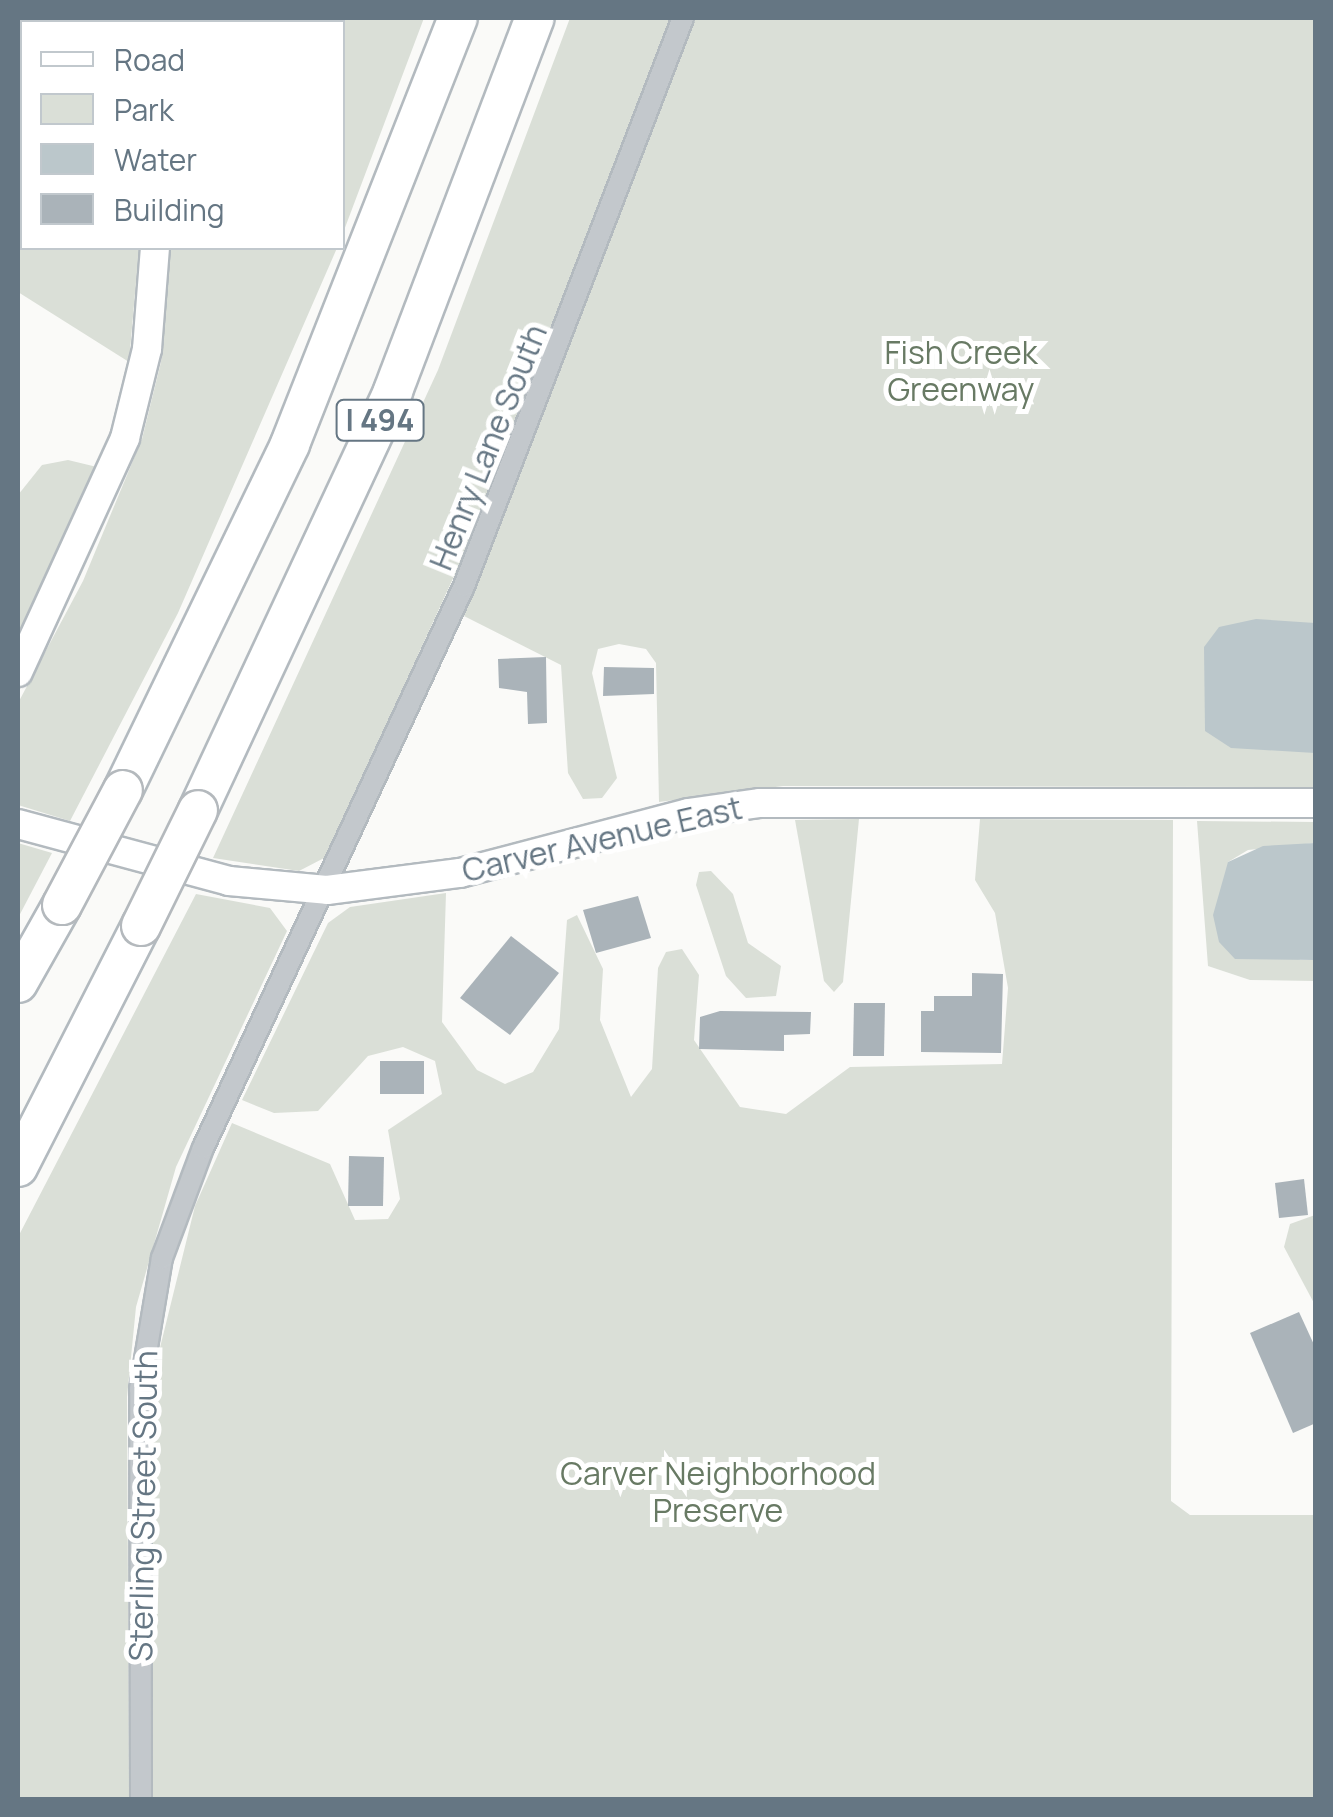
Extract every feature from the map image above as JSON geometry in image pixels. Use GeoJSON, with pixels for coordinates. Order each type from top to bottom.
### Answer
{"type":"FeatureCollection","features":[{"type":"Feature","properties":{"kind":"highway","name":"I 494"},"geometry":{"type":"LineString","coordinates":[[18,983],[123,790],[290,444],[458,18]]}},
{"type":"Feature","properties":{"kind":"highway","name":"I 494"},"geometry":{"type":"LineString","coordinates":[[18,1166],[198,810],[386,408],[535,18]]}},
{"type":"Feature","properties":{"kind":"street","name":"Henry Lane South"},"geometry":{"type":"LineString","coordinates":[[326,890],[538,407],[683,18]]}},
{"type":"Feature","properties":{"kind":"street"},"geometry":{"type":"LineString","coordinates":[[18,672],[125,438],[146,349],[155,250]]}},
{"type":"Feature","properties":{"kind":"street","name":"Carver Avenue East"},"geometry":{"type":"LineString","coordinates":[[18,824],[229,881],[326,890],[460,873],[688,813],[760,804],[1316,803]]}},
{"type":"Feature","properties":{"kind":"street","name":"Sterling Street South"},"geometry":{"type":"LineString","coordinates":[[141,1800],[139,1413],[149,1314],[186,1188],[326,890]]}},
{"type":"Feature","properties":{"kind":"green space"},"geometry":{"type":"Polygon","coordinates":[[[18,18],[141,18],[20,20],[20,250],[139,250],[129,362],[18,292],[18,18]]]}},
{"type":"Feature","properties":{"kind":"green space"},"geometry":{"type":"Polygon","coordinates":[[[174,18],[424,18],[345,228],[345,20],[174,18]]]}},
{"type":"Feature","properties":{"kind":"green space","name":"Fish Creek Greenway"},"geometry":{"type":"Polygon","coordinates":[[[570,18],[1315,18],[1315,787],[783,786],[659,802],[656,663],[646,649],[619,644],[598,649],[592,673],[617,778],[602,798],[583,799],[568,773],[561,665],[464,616],[486,562],[461,561],[326,857],[299,871],[213,858],[438,370],[570,18]]]}},
{"type":"Feature","properties":{"kind":"green space"},"geometry":{"type":"Polygon","coordinates":[[[171,250],[336,250],[178,613],[70,821],[18,805],[18,703],[83,581],[142,439],[161,362],[171,250]]]}},
{"type":"Feature","properties":{"kind":"green space"},"geometry":{"type":"Polygon","coordinates":[[[68,460],[97,467],[18,639],[18,495],[42,465],[68,460]]]}},
{"type":"Feature","properties":{"kind":"green space"},"geometry":{"type":"Polygon","coordinates":[[[859,819],[843,982],[834,992],[824,981],[795,820],[859,819]]]}},
{"type":"Feature","properties":{"kind":"green space","name":"Carver Neighborhood Preserve"},"geometry":{"type":"Polygon","coordinates":[[[980,819],[1173,820],[1171,1501],[1190,1515],[1315,1515],[1315,1799],[152,1800],[152,1380],[195,1206],[232,1123],[330,1164],[355,1220],[388,1219],[400,1199],[388,1130],[442,1094],[435,1061],[403,1047],[368,1056],[318,1111],[274,1113],[242,1100],[328,923],[350,907],[446,893],[442,1022],[477,1070],[505,1084],[533,1072],[559,1029],[567,920],[577,915],[603,969],[600,1020],[631,1097],[652,1069],[658,968],[666,952],[682,949],[699,975],[694,1040],[740,1107],[786,1114],[850,1067],[1002,1064],[1008,988],[995,913],[975,880],[980,819]]]}},
{"type":"Feature","properties":{"kind":"green space"},"geometry":{"type":"Polygon","coordinates":[[[1197,821],[1315,822],[1315,843],[1248,850],[1228,862],[1300,960],[1315,960],[1315,981],[1250,980],[1208,966],[1197,821]]]}},
{"type":"Feature","properties":{"kind":"green space"},"geometry":{"type":"Polygon","coordinates":[[[18,843],[52,853],[18,918],[18,843]]]}},
{"type":"Feature","properties":{"kind":"green space"},"geometry":{"type":"Polygon","coordinates":[[[711,871],[733,894],[748,943],[781,966],[776,996],[746,998],[726,976],[696,885],[699,872],[711,871]]]}},
{"type":"Feature","properties":{"kind":"green space"},"geometry":{"type":"Polygon","coordinates":[[[196,894],[270,908],[287,931],[176,1167],[136,1307],[127,1397],[129,1799],[18,1799],[18,1237],[196,894]]]}},
{"type":"Feature","properties":{"kind":"green space"},"geometry":{"type":"Polygon","coordinates":[[[1316,1215],[1315,1305],[1284,1247],[1290,1224],[1316,1215]]]}},
{"type":"Feature","properties":{"kind":"water"},"geometry":{"type":"Polygon","coordinates":[[[1256,619],[1315,623],[1315,753],[1231,748],[1205,731],[1204,647],[1219,627],[1256,619]]]}},
{"type":"Feature","properties":{"kind":"water"},"geometry":{"type":"Polygon","coordinates":[[[1315,843],[1315,960],[1235,959],[1219,942],[1213,915],[1228,862],[1263,846],[1315,843]]]}},
{"type":"Feature","properties":{"kind":"building"},"geometry":{"type":"Polygon","coordinates":[[[546,657],[547,723],[528,724],[527,692],[499,688],[498,659],[546,657]]]}},
{"type":"Feature","properties":{"kind":"building"},"geometry":{"type":"Polygon","coordinates":[[[604,667],[654,668],[654,694],[603,696],[604,667]]]}},
{"type":"Feature","properties":{"kind":"building"},"geometry":{"type":"Polygon","coordinates":[[[638,896],[651,938],[596,953],[583,910],[638,896]]]}},
{"type":"Feature","properties":{"kind":"building"},"geometry":{"type":"Polygon","coordinates":[[[511,936],[559,973],[510,1035],[460,998],[511,936]]]}},
{"type":"Feature","properties":{"kind":"building"},"geometry":{"type":"Polygon","coordinates":[[[972,973],[1003,974],[1001,1053],[921,1052],[921,1011],[934,1011],[934,996],[972,996],[972,973]]]}},
{"type":"Feature","properties":{"kind":"building"},"geometry":{"type":"Polygon","coordinates":[[[854,1003],[885,1003],[884,1056],[853,1056],[854,1003]]]}},
{"type":"Feature","properties":{"kind":"building"},"geometry":{"type":"Polygon","coordinates":[[[720,1011],[811,1012],[810,1034],[784,1035],[784,1051],[699,1049],[700,1017],[720,1011]]]}},
{"type":"Feature","properties":{"kind":"building"},"geometry":{"type":"Polygon","coordinates":[[[380,1061],[424,1061],[424,1094],[380,1094],[380,1061]]]}},
{"type":"Feature","properties":{"kind":"building"},"geometry":{"type":"Polygon","coordinates":[[[349,1156],[384,1157],[383,1206],[348,1206],[349,1156]]]}},
{"type":"Feature","properties":{"kind":"building"},"geometry":{"type":"Polygon","coordinates":[[[1304,1179],[1308,1215],[1279,1218],[1275,1183],[1304,1179]]]}},
{"type":"Feature","properties":{"kind":"building"},"geometry":{"type":"Polygon","coordinates":[[[1299,1312],[1316,1349],[1316,1423],[1293,1433],[1250,1333],[1299,1312]]]}}]}
